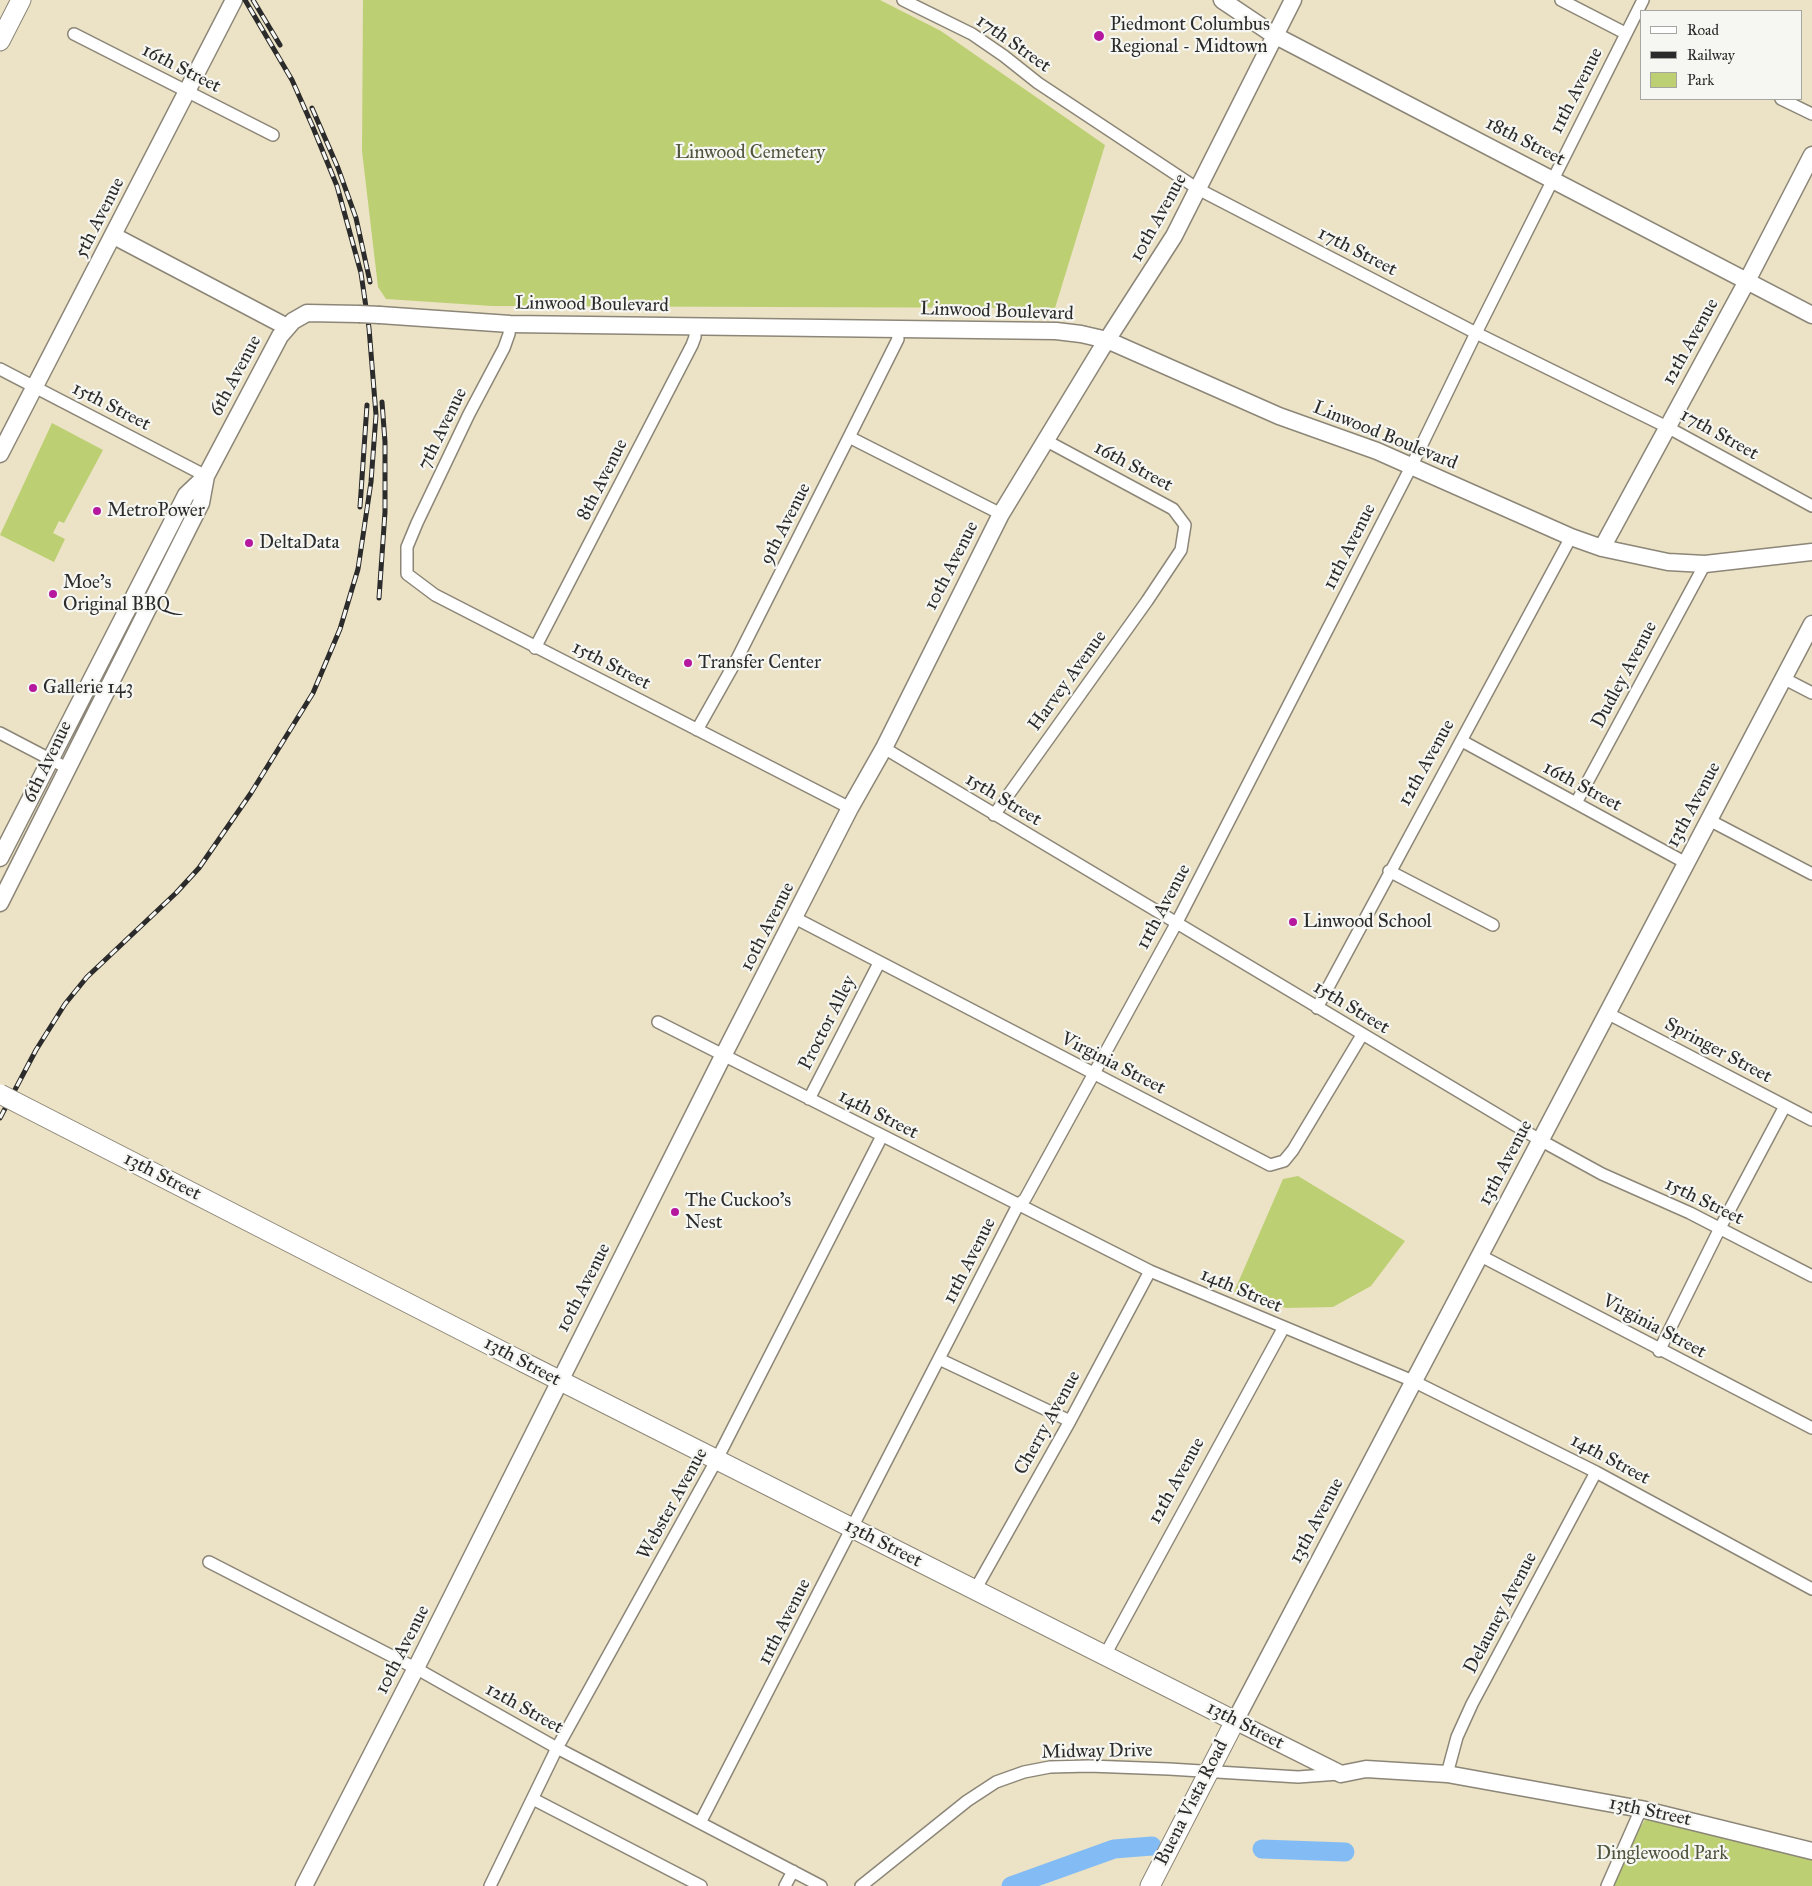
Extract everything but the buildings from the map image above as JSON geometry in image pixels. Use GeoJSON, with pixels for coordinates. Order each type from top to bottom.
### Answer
{"type":"FeatureCollection","features":[{"type":"Feature","properties":{"kind":"main road"},"geometry":{"type":"LineString","coordinates":[[0,41],[21,0]]}},
{"type":"Feature","properties":{"kind":"main road","name":"13th Street"},"geometry":{"type":"LineString","coordinates":[[0,1094],[559,1382],[1235,1720]]}},
{"type":"Feature","properties":{"kind":"main road","name":"Buena Vista Road"},"geometry":{"type":"LineString","coordinates":[[1150,1886],[1235,1720]]}},
{"type":"Feature","properties":{"kind":"street","name":"5th Avenue"},"geometry":{"type":"LineString","coordinates":[[0,454],[234,0]]}},
{"type":"Feature","properties":{"kind":"street","name":"17th Street"},"geometry":{"type":"LineString","coordinates":[[903,0],[972,34],[1038,83],[1198,189],[1476,333],[1668,427],[1812,506]]}},
{"type":"Feature","properties":{"kind":"street","name":"18th Street"},"geometry":{"type":"LineString","coordinates":[[1222,0],[1274,34],[1553,178],[1812,315]]}},
{"type":"Feature","properties":{"kind":"street","name":"10th Avenue"},"geometry":{"type":"LineString","coordinates":[[304,1886],[416,1668],[723,1056],[850,808],[884,748],[1001,514],[1107,340],[1154,270],[1198,189],[1274,34],[1293,0]]}},
{"type":"Feature","properties":{"kind":"street"},"geometry":{"type":"LineString","coordinates":[[1561,0],[1625,33]]}},
{"type":"Feature","properties":{"kind":"street","name":"11th Avenue"},"geometry":{"type":"LineString","coordinates":[[702,1822],[1018,1205],[1026,1199],[1176,924],[1412,465],[1625,33],[1636,25],[1640,11]]}},
{"type":"Feature","properties":{"kind":"street","name":"16th Street"},"geometry":{"type":"LineString","coordinates":[[74,34],[273,135]]}},
{"type":"Feature","properties":{"kind":"street"},"geometry":{"type":"LineString","coordinates":[[1783,100],[1812,114]]}},
{"type":"Feature","properties":{"kind":"street","name":"12th Avenue"},"geometry":{"type":"LineString","coordinates":[[1602,548],[1747,281],[1812,155]]}},
{"type":"Feature","properties":{"kind":"street"},"geometry":{"type":"LineString","coordinates":[[114,236],[287,327]]}},
{"type":"Feature","properties":{"kind":"street","name":"Linwood Boulevard"},"geometry":{"type":"LineString","coordinates":[[317,312],[510,324],[1056,331],[1107,340],[1280,416],[1412,465],[1571,537],[1602,548],[1668,562],[1705,564],[1812,552]]}},
{"type":"Feature","properties":{"kind":"street","name":"6th Avenue"},"geometry":{"type":"LineString","coordinates":[[0,902],[201,503],[206,476],[280,336],[298,317],[317,312]]}},
{"type":"Feature","properties":{"kind":"street","name":"7th Avenue"},"geometry":{"type":"LineString","coordinates":[[408,550],[417,523],[504,348],[510,324]]}},
{"type":"Feature","properties":{"kind":"street","name":"8th Avenue"},"geometry":{"type":"LineString","coordinates":[[536,648],[692,345],[695,337],[695,326]]}},
{"type":"Feature","properties":{"kind":"street","name":"9th Avenue"},"geometry":{"type":"LineString","coordinates":[[697,730],[737,659],[898,339],[897,330]]}},
{"type":"Feature","properties":{"kind":"street","name":"15th Street"},"geometry":{"type":"LineString","coordinates":[[0,369],[206,476]]}},
{"type":"Feature","properties":{"kind":"street"},"geometry":{"type":"LineString","coordinates":[[849,437],[1001,514]]}},
{"type":"Feature","properties":{"kind":"street","name":"16th Street"},"geometry":{"type":"LineString","coordinates":[[1045,440],[1174,509],[1185,525],[1181,550],[1170,567]]}},
{"type":"Feature","properties":{"kind":"street","name":"6th Avenue"},"geometry":{"type":"LineString","coordinates":[[0,858],[186,495],[206,476]]}},
{"type":"Feature","properties":{"kind":"street","name":"12th Avenue"},"geometry":{"type":"LineString","coordinates":[[1317,1008],[1571,537]]}},
{"type":"Feature","properties":{"kind":"street","name":"15th Street"},"geometry":{"type":"LineString","coordinates":[[408,550],[407,574],[435,595],[850,808]]}},
{"type":"Feature","properties":{"kind":"street","name":"Dudley Avenue"},"geometry":{"type":"LineString","coordinates":[[1576,803],[1705,564]]}},
{"type":"Feature","properties":{"kind":"street","name":"Harvey Avenue"},"geometry":{"type":"LineString","coordinates":[[994,815],[1170,567]]}},
{"type":"Feature","properties":{"kind":"street","name":"13th Avenue"},"geometry":{"type":"LineString","coordinates":[[1235,1720],[1812,624]]}},
{"type":"Feature","properties":{"kind":"street"},"geometry":{"type":"LineString","coordinates":[[1783,678],[1812,693]]}},
{"type":"Feature","properties":{"kind":"street"},"geometry":{"type":"LineString","coordinates":[[0,733],[67,768]]}},
{"type":"Feature","properties":{"kind":"street","name":"16th Street"},"geometry":{"type":"LineString","coordinates":[[1462,741],[1686,863]]}},
{"type":"Feature","properties":{"kind":"street","name":"15th Street"},"geometry":{"type":"LineString","coordinates":[[884,748],[1540,1140],[1602,1174],[1720,1228],[1812,1276]]}},
{"type":"Feature","properties":{"kind":"street"},"geometry":{"type":"LineString","coordinates":[[1709,820],[1812,874]]}},
{"type":"Feature","properties":{"kind":"street"},"geometry":{"type":"LineString","coordinates":[[1390,871],[1493,925]]}},
{"type":"Feature","properties":{"kind":"street","name":"Virginia Street"},"geometry":{"type":"LineString","coordinates":[[795,918],[1259,1160],[1276,1165],[1284,1161],[1293,1150],[1362,1035]]}},
{"type":"Feature","properties":{"kind":"street","name":"Proctor Alley"},"geometry":{"type":"LineString","coordinates":[[809,1099],[879,962]]}},
{"type":"Feature","properties":{"kind":"street","name":"Springer Street"},"geometry":{"type":"LineString","coordinates":[[1607,1013],[1812,1120]]}},
{"type":"Feature","properties":{"kind":"street","name":"14th Street"},"geometry":{"type":"LineString","coordinates":[[658,1022],[1150,1271],[1414,1381],[1596,1472],[1812,1589]]}},
{"type":"Feature","properties":{"kind":"street"},"geometry":{"type":"LineString","coordinates":[[1659,1351],[1720,1228],[1785,1106]]}},
{"type":"Feature","properties":{"kind":"street","name":"Webster Avenue"},"geometry":{"type":"LineString","coordinates":[[490,1886],[557,1748],[716,1461],[882,1136]]}},
{"type":"Feature","properties":{"kind":"street","name":"Virginia Street"},"geometry":{"type":"LineString","coordinates":[[1480,1256],[1659,1351],[1812,1428]]}},
{"type":"Feature","properties":{"kind":"street","name":"Cherry Avenue"},"geometry":{"type":"LineString","coordinates":[[975,1590],[1070,1421],[1150,1271]]}},
{"type":"Feature","properties":{"kind":"street","name":"12th Avenue"},"geometry":{"type":"LineString","coordinates":[[1105,1655],[1284,1327]]}},
{"type":"Feature","properties":{"kind":"street"},"geometry":{"type":"LineString","coordinates":[[939,1359],[1070,1421]]}},
{"type":"Feature","properties":{"kind":"street","name":"Delauney Avenue"},"geometry":{"type":"LineString","coordinates":[[1447,1774],[1457,1737],[1472,1704],[1596,1472]]}},
{"type":"Feature","properties":{"kind":"street","name":"12th Street"},"geometry":{"type":"LineString","coordinates":[[209,1562],[416,1668],[557,1748],[822,1886]]}},
{"type":"Feature","properties":{"kind":"street","name":"13th Street"},"geometry":{"type":"LineString","coordinates":[[1235,1720],[1341,1774],[1366,1769],[1447,1774],[1641,1810],[1812,1851]]}},
{"type":"Feature","properties":{"kind":"street","name":"Midway Drive"},"geometry":{"type":"LineString","coordinates":[[861,1886],[967,1801],[996,1782],[1024,1772],[1050,1767],[1089,1766],[1298,1777],[1341,1774]]}},
{"type":"Feature","properties":{"kind":"street"},"geometry":{"type":"LineString","coordinates":[[533,1799],[701,1886]]}},
{"type":"Feature","properties":{"kind":"street"},"geometry":{"type":"LineString","coordinates":[[1607,1886],[1641,1810]]}},
{"type":"Feature","properties":{"kind":"street"},"geometry":{"type":"LineString","coordinates":[[785,1886],[793,1871]]}},
{"type":"Feature","properties":{"kind":"green space","name":"Linwood Cemetery"},"geometry":{"type":"Polygon","coordinates":[[[363,0],[880,0],[941,31],[1105,145],[1055,308],[492,306],[386,299],[378,287],[362,151],[363,0]]]}},
{"type":"Feature","properties":{"kind":"green space"},"geometry":{"type":"Polygon","coordinates":[[[52,423],[103,450],[64,523],[59,521],[53,533],[65,539],[54,562],[0,535],[52,423]]]}},
{"type":"Feature","properties":{"kind":"green space"},"geometry":{"type":"Polygon","coordinates":[[[1298,1176],[1405,1241],[1371,1286],[1333,1307],[1286,1308],[1234,1292],[1283,1179],[1298,1176]]]}},
{"type":"Feature","properties":{"kind":"green space","name":"Dinglewood Park"},"geometry":{"type":"Polygon","coordinates":[[[1647,1817],[1800,1857],[1812,1858],[1812,1886],[1609,1886],[1619,1859],[1647,1817]]]}},
{"type":"Feature","properties":{"kind":"waterway"},"geometry":{"type":"LineString","coordinates":[[1011,1886],[1114,1849],[1152,1846]]}},
{"type":"Feature","properties":{"kind":"waterway"},"geometry":{"type":"LineString","coordinates":[[1262,1849],[1345,1852]]}},
{"type":"Feature","properties":{"kind":"railway"},"geometry":{"type":"LineString","coordinates":[[0,1118],[36,1050],[65,1004],[87,977],[176,893],[199,868],[251,793],[313,693],[340,629],[358,569],[371,482],[376,415],[369,328],[361,273],[337,186],[312,125],[292,80],[245,0]]}},
{"type":"Feature","properties":{"kind":"railway"},"geometry":{"type":"LineString","coordinates":[[253,0],[280,45]]}},
{"type":"Feature","properties":{"kind":"railway"},"geometry":{"type":"LineString","coordinates":[[312,108],[338,168],[356,218],[370,282]]}},
{"type":"Feature","properties":{"kind":"railway"},"geometry":{"type":"LineString","coordinates":[[379,598],[385,512],[385,442],[382,402]]}},
{"type":"Feature","properties":{"kind":"railway"},"geometry":{"type":"LineString","coordinates":[[360,507],[367,405]]}},
{"type":"Feature","properties":{"kind":"place","name":"Piedmont Columbus Regional - Midtown"},"geometry":{"type":"Point","coordinates":[1099,36]}},
{"type":"Feature","properties":{"kind":"place","name":"MetroPower"},"geometry":{"type":"Point","coordinates":[97,511]}},
{"type":"Feature","properties":{"kind":"place","name":"DeltaData"},"geometry":{"type":"Point","coordinates":[249,543]}},
{"type":"Feature","properties":{"kind":"place","name":"Moe's Original BBQ"},"geometry":{"type":"Point","coordinates":[53,594]}},
{"type":"Feature","properties":{"kind":"place","name":"Transfer Center"},"geometry":{"type":"Point","coordinates":[688,663]}},
{"type":"Feature","properties":{"kind":"place","name":"Gallerie 143"},"geometry":{"type":"Point","coordinates":[33,688]}},
{"type":"Feature","properties":{"kind":"place","name":"Linwood School"},"geometry":{"type":"Point","coordinates":[1293,922]}},
{"type":"Feature","properties":{"kind":"place","name":"The Cuckoo’s Nest"},"geometry":{"type":"Point","coordinates":[675,1212]}}]}
